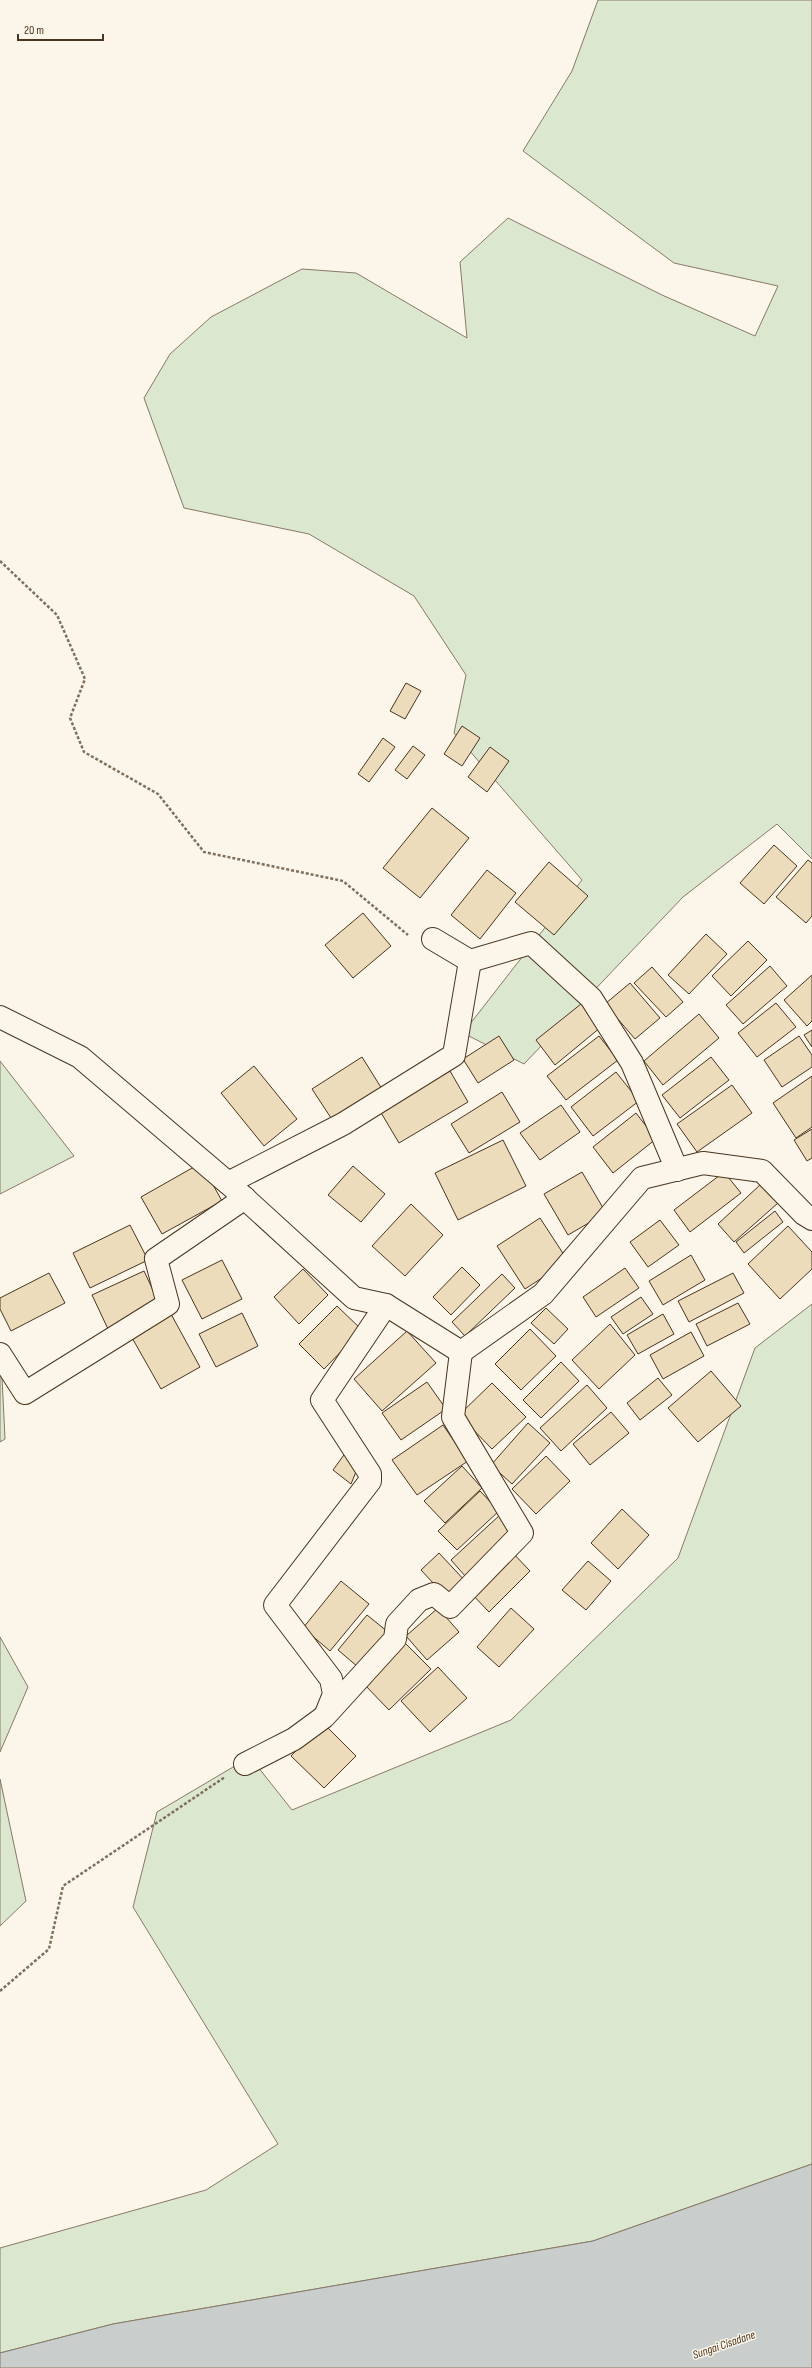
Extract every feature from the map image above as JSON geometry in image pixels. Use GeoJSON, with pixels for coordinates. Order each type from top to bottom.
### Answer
{"type":"FeatureCollection","features":[{"type":"Feature","properties":{"kind":"street"},"geometry":{"type":"LineString","coordinates":[[433,939],[470,961],[531,943],[591,998],[632,1063],[677,1170]]}},
{"type":"Feature","properties":{"kind":"street"},"geometry":{"type":"LineString","coordinates":[[228,1183],[343,1124],[454,1055],[470,961]]}},
{"type":"Feature","properties":{"kind":"street"},"geometry":{"type":"LineString","coordinates":[[0,1017],[80,1057],[228,1183],[354,1298],[386,1305],[461,1352]]}},
{"type":"Feature","properties":{"kind":"street"},"geometry":{"type":"LineString","coordinates":[[245,1764],[294,1739],[324,1716],[395,1640],[397,1624],[419,1600],[434,1594],[450,1607],[522,1533],[453,1418],[461,1352],[543,1294],[642,1178],[704,1163],[762,1171],[804,1214],[812,1219]]}},
{"type":"Feature","properties":{"kind":"street"},"geometry":{"type":"LineString","coordinates":[[0,1354],[25,1393],[168,1304],[156,1259],[245,1198]]}},
{"type":"Feature","properties":{"kind":"street"},"geometry":{"type":"LineString","coordinates":[[324,1716],[334,1694],[331,1679],[275,1606],[370,1481],[370,1474],[322,1400],[386,1305]]}},
{"type":"Feature","properties":{"kind":"path"},"geometry":{"type":"LineString","coordinates":[[0,561],[58,615],[85,679],[70,718],[84,752],[158,794],[204,852],[343,881],[407,935],[433,939]]}},
{"type":"Feature","properties":{"kind":"path"},"geometry":{"type":"LineString","coordinates":[[0,1991],[49,1949],[63,1886],[245,1764]]}},
{"type":"Feature","properties":{"kind":"green space"},"geometry":{"type":"Polygon","coordinates":[[[598,0],[812,0],[812,859],[777,824],[683,897],[524,1064],[463,1033],[582,880],[454,733],[466,675],[414,596],[309,534],[184,508],[144,398],[170,354],[211,317],[302,269],[356,273],[467,338],[460,262],[508,218],[662,295],[755,336],[778,286],[674,263],[523,151],[572,71],[598,0]]]}},
{"type":"Feature","properties":{"kind":"green space"},"geometry":{"type":"Polygon","coordinates":[[[0,1061],[74,1156],[0,1194],[0,1061]]]}},
{"type":"Feature","properties":{"kind":"green space"},"geometry":{"type":"Polygon","coordinates":[[[812,1304],[812,2164],[593,2241],[113,2324],[0,2353],[0,2248],[206,2190],[278,2144],[133,1907],[157,1812],[250,1757],[292,1810],[511,1720],[678,1558],[755,1348],[812,1304]]]}},
{"type":"Feature","properties":{"kind":"green space"},"geometry":{"type":"Polygon","coordinates":[[[0,1374],[2,1377],[5,1439],[0,1442],[0,1374]]]}},
{"type":"Feature","properties":{"kind":"green space"},"geometry":{"type":"Polygon","coordinates":[[[0,1637],[28,1687],[0,1752],[0,1637]]]}},
{"type":"Feature","properties":{"kind":"green space"},"geometry":{"type":"Polygon","coordinates":[[[0,1779],[26,1901],[0,1926],[0,1779]]]}},
{"type":"Feature","properties":{"kind":"water","name":"Sungai Cisadane"},"geometry":{"type":"Polygon","coordinates":[[[812,2164],[812,2368],[0,2368],[0,2353],[113,2324],[593,2241],[812,2164]]]}},
{"type":"Feature","properties":{"kind":"building"},"geometry":{"type":"Polygon","coordinates":[[[406,683],[421,691],[405,719],[390,711],[406,683]]]}},
{"type":"Feature","properties":{"kind":"building"},"geometry":{"type":"Polygon","coordinates":[[[462,726],[480,738],[462,766],[444,754],[462,726]]]}},
{"type":"Feature","properties":{"kind":"building"},"geometry":{"type":"Polygon","coordinates":[[[383,738],[395,747],[369,782],[358,774],[383,738]]]}},
{"type":"Feature","properties":{"kind":"building"},"geometry":{"type":"Polygon","coordinates":[[[413,746],[425,755],[407,779],[395,770],[413,746]]]}},
{"type":"Feature","properties":{"kind":"building"},"geometry":{"type":"Polygon","coordinates":[[[490,747],[509,761],[487,792],[468,777],[490,747]]]}},
{"type":"Feature","properties":{"kind":"building"},"geometry":{"type":"Polygon","coordinates":[[[432,808],[469,838],[420,898],[383,868],[432,808]]]}},
{"type":"Feature","properties":{"kind":"building"},"geometry":{"type":"Polygon","coordinates":[[[774,845],[797,866],[764,904],[740,883],[774,845]]]}},
{"type":"Feature","properties":{"kind":"building"},"geometry":{"type":"Polygon","coordinates":[[[808,860],[812,863],[812,916],[806,923],[776,897],[808,860]]]}},
{"type":"Feature","properties":{"kind":"building"},"geometry":{"type":"Polygon","coordinates":[[[549,862],[588,896],[554,935],[515,902],[549,862]]]}},
{"type":"Feature","properties":{"kind":"building"},"geometry":{"type":"Polygon","coordinates":[[[487,870],[516,893],[480,939],[451,915],[487,870]]]}},
{"type":"Feature","properties":{"kind":"building"},"geometry":{"type":"Polygon","coordinates":[[[363,913],[391,946],[353,978],[325,945],[363,913]]]}},
{"type":"Feature","properties":{"kind":"building"},"geometry":{"type":"Polygon","coordinates":[[[706,934],[727,954],[689,994],[668,975],[706,934]]]}},
{"type":"Feature","properties":{"kind":"building"},"geometry":{"type":"Polygon","coordinates":[[[748,941],[767,960],[731,996],[712,976],[748,941]]]}},
{"type":"Feature","properties":{"kind":"building"},"geometry":{"type":"Polygon","coordinates":[[[770,966],[787,986],[743,1024],[726,1005],[770,966]]]}},
{"type":"Feature","properties":{"kind":"building"},"geometry":{"type":"Polygon","coordinates":[[[652,967],[683,1002],[666,1017],[634,983],[652,967]]]}},
{"type":"Feature","properties":{"kind":"building"},"geometry":{"type":"Polygon","coordinates":[[[812,975],[812,1021],[807,1026],[784,1000],[812,975]]]}},
{"type":"Feature","properties":{"kind":"building"},"geometry":{"type":"Polygon","coordinates":[[[630,983],[660,1018],[635,1039],[605,1004],[630,983]]]}},
{"type":"Feature","properties":{"kind":"building"},"geometry":{"type":"Polygon","coordinates":[[[776,1003],[796,1027],[757,1057],[738,1033],[776,1003]]]}},
{"type":"Feature","properties":{"kind":"building"},"geometry":{"type":"Polygon","coordinates":[[[581,1004],[601,1027],[555,1065],[536,1040],[581,1004]]]}},
{"type":"Feature","properties":{"kind":"building"},"geometry":{"type":"Polygon","coordinates":[[[699,1014],[719,1038],[663,1085],[644,1061],[699,1014]]]}},
{"type":"Feature","properties":{"kind":"building"},"geometry":{"type":"Polygon","coordinates":[[[812,1030],[812,1047],[804,1035],[812,1030]]]}},
{"type":"Feature","properties":{"kind":"building"},"geometry":{"type":"Polygon","coordinates":[[[499,1036],[514,1060],[478,1083],[463,1059],[499,1036]]]}},
{"type":"Feature","properties":{"kind":"building"},"geometry":{"type":"Polygon","coordinates":[[[599,1036],[618,1060],[566,1100],[547,1076],[599,1036]]]}},
{"type":"Feature","properties":{"kind":"building"},"geometry":{"type":"Polygon","coordinates":[[[799,1036],[812,1055],[812,1067],[782,1087],[764,1060],[799,1036]]]}},
{"type":"Feature","properties":{"kind":"building"},"geometry":{"type":"Polygon","coordinates":[[[362,1057],[382,1089],[333,1121],[312,1089],[362,1057]]]}},
{"type":"Feature","properties":{"kind":"building"},"geometry":{"type":"Polygon","coordinates":[[[711,1057],[729,1080],[680,1118],[662,1095],[711,1057]]]}},
{"type":"Feature","properties":{"kind":"building"},"geometry":{"type":"Polygon","coordinates":[[[254,1066],[297,1119],[264,1146],[221,1093],[254,1066]]]}},
{"type":"Feature","properties":{"kind":"building"},"geometry":{"type":"Polygon","coordinates":[[[450,1071],[468,1102],[399,1143],[380,1111],[450,1071]]]}},
{"type":"Feature","properties":{"kind":"building"},"geometry":{"type":"Polygon","coordinates":[[[616,1072],[639,1101],[593,1136],[571,1107],[616,1072]]]}},
{"type":"Feature","properties":{"kind":"building"},"geometry":{"type":"Polygon","coordinates":[[[812,1076],[812,1127],[796,1138],[773,1103],[812,1076]]]}},
{"type":"Feature","properties":{"kind":"building"},"geometry":{"type":"Polygon","coordinates":[[[732,1085],[752,1113],[697,1152],[677,1124],[732,1085]]]}},
{"type":"Feature","properties":{"kind":"building"},"geometry":{"type":"Polygon","coordinates":[[[502,1092],[520,1122],[469,1153],[451,1124],[502,1092]]]}},
{"type":"Feature","properties":{"kind":"building"},"geometry":{"type":"Polygon","coordinates":[[[561,1105],[580,1132],[540,1160],[520,1133],[561,1105]]]}},
{"type":"Feature","properties":{"kind":"building"},"geometry":{"type":"Polygon","coordinates":[[[636,1113],[656,1139],[613,1173],[593,1147],[636,1113]]]}},
{"type":"Feature","properties":{"kind":"building"},"geometry":{"type":"Polygon","coordinates":[[[812,1129],[812,1158],[807,1161],[794,1140],[812,1129]]]}},
{"type":"Feature","properties":{"kind":"building"},"geometry":{"type":"Polygon","coordinates":[[[503,1140],[526,1186],[458,1220],[435,1173],[503,1140]]]}},
{"type":"Feature","properties":{"kind":"building"},"geometry":{"type":"Polygon","coordinates":[[[201,1163],[222,1201],[162,1234],[141,1197],[201,1163]]]}},
{"type":"Feature","properties":{"kind":"building"},"geometry":{"type":"Polygon","coordinates":[[[353,1166],[385,1194],[361,1222],[328,1195],[353,1166]]]}},
{"type":"Feature","properties":{"kind":"building"},"geometry":{"type":"Polygon","coordinates":[[[582,1172],[606,1213],[568,1235],[544,1194],[582,1172]]]}},
{"type":"Feature","properties":{"kind":"building"},"geometry":{"type":"Polygon","coordinates":[[[724,1172],[741,1193],[690,1232],[674,1210],[724,1172]]]}},
{"type":"Feature","properties":{"kind":"building"},"geometry":{"type":"Polygon","coordinates":[[[761,1184],[778,1203],[734,1242],[718,1224],[761,1184]]]}},
{"type":"Feature","properties":{"kind":"building"},"geometry":{"type":"Polygon","coordinates":[[[411,1204],[443,1235],[405,1276],[372,1246],[411,1204]]]}},
{"type":"Feature","properties":{"kind":"building"},"geometry":{"type":"Polygon","coordinates":[[[775,1211],[783,1222],[744,1253],[736,1242],[775,1211]]]}},
{"type":"Feature","properties":{"kind":"building"},"geometry":{"type":"Polygon","coordinates":[[[540,1218],[568,1261],[525,1289],[497,1246],[540,1218]]]}},
{"type":"Feature","properties":{"kind":"building"},"geometry":{"type":"Polygon","coordinates":[[[660,1220],[679,1245],[648,1267],[630,1242],[660,1220]]]}},
{"type":"Feature","properties":{"kind":"building"},"geometry":{"type":"Polygon","coordinates":[[[130,1225],[148,1260],[90,1288],[73,1253],[130,1225]]]}},
{"type":"Feature","properties":{"kind":"building"},"geometry":{"type":"Polygon","coordinates":[[[788,1226],[812,1252],[812,1269],[780,1299],[748,1264],[788,1226]]]}},
{"type":"Feature","properties":{"kind":"building"},"geometry":{"type":"Polygon","coordinates":[[[691,1255],[705,1280],[663,1305],[649,1281],[691,1255]]]}},
{"type":"Feature","properties":{"kind":"building"},"geometry":{"type":"Polygon","coordinates":[[[222,1260],[242,1299],[202,1319],[182,1280],[222,1260]]]}},
{"type":"Feature","properties":{"kind":"building"},"geometry":{"type":"Polygon","coordinates":[[[462,1267],[480,1285],[451,1315],[433,1297],[462,1267]]]}},
{"type":"Feature","properties":{"kind":"building"},"geometry":{"type":"Polygon","coordinates":[[[625,1268],[639,1288],[596,1317],[583,1297],[625,1268]]]}},
{"type":"Feature","properties":{"kind":"building"},"geometry":{"type":"Polygon","coordinates":[[[303,1269],[328,1295],[299,1324],[274,1297],[303,1269]]]}},
{"type":"Feature","properties":{"kind":"building"},"geometry":{"type":"Polygon","coordinates":[[[144,1271],[160,1305],[108,1329],[92,1295],[144,1271]]]}},
{"type":"Feature","properties":{"kind":"building"},"geometry":{"type":"Polygon","coordinates":[[[49,1273],[65,1303],[11,1331],[0,1309],[0,1298],[49,1273]]]}},
{"type":"Feature","properties":{"kind":"building"},"geometry":{"type":"Polygon","coordinates":[[[733,1273],[744,1293],[689,1322],[678,1301],[733,1273]]]}},
{"type":"Feature","properties":{"kind":"building"},"geometry":{"type":"Polygon","coordinates":[[[502,1274],[515,1288],[465,1336],[452,1322],[502,1274]]]}},
{"type":"Feature","properties":{"kind":"building"},"geometry":{"type":"Polygon","coordinates":[[[641,1297],[653,1314],[623,1334],[611,1317],[641,1297]]]}},
{"type":"Feature","properties":{"kind":"building"},"geometry":{"type":"Polygon","coordinates":[[[738,1303],[750,1324],[707,1346],[696,1324],[738,1303]]]}},
{"type":"Feature","properties":{"kind":"building"},"geometry":{"type":"Polygon","coordinates":[[[337,1306],[362,1330],[324,1369],[299,1344],[337,1306]]]}},
{"type":"Feature","properties":{"kind":"building"},"geometry":{"type":"Polygon","coordinates":[[[546,1308],[568,1329],[554,1344],[531,1323],[546,1308]]]}},
{"type":"Feature","properties":{"kind":"building"},"geometry":{"type":"Polygon","coordinates":[[[242,1313],[258,1346],[216,1367],[199,1334],[242,1313]]]}},
{"type":"Feature","properties":{"kind":"building"},"geometry":{"type":"Polygon","coordinates":[[[171,1314],[200,1367],[161,1389],[131,1336],[171,1314]]]}},
{"type":"Feature","properties":{"kind":"building"},"geometry":{"type":"Polygon","coordinates":[[[663,1314],[674,1334],[638,1354],[627,1335],[663,1314]]]}},
{"type":"Feature","properties":{"kind":"building"},"geometry":{"type":"Polygon","coordinates":[[[610,1324],[635,1355],[599,1389],[572,1360],[610,1324]]]}},
{"type":"Feature","properties":{"kind":"building"},"geometry":{"type":"Polygon","coordinates":[[[530,1329],[556,1356],[521,1390],[495,1364],[530,1329]]]}},
{"type":"Feature","properties":{"kind":"building"},"geometry":{"type":"Polygon","coordinates":[[[407,1331],[436,1363],[382,1411],[354,1379],[407,1331]]]}},
{"type":"Feature","properties":{"kind":"building"},"geometry":{"type":"Polygon","coordinates":[[[691,1332],[704,1356],[663,1379],[650,1355],[691,1332]]]}},
{"type":"Feature","properties":{"kind":"building"},"geometry":{"type":"Polygon","coordinates":[[[561,1362],[579,1381],[541,1418],[523,1400],[561,1362]]]}},
{"type":"Feature","properties":{"kind":"building"},"geometry":{"type":"Polygon","coordinates":[[[711,1371],[741,1406],[698,1442],[668,1408],[711,1371]]]}},
{"type":"Feature","properties":{"kind":"building"},"geometry":{"type":"Polygon","coordinates":[[[658,1378],[672,1395],[640,1420],[627,1403],[658,1378]]]}},
{"type":"Feature","properties":{"kind":"building"},"geometry":{"type":"Polygon","coordinates":[[[427,1382],[446,1409],[401,1440],[382,1413],[427,1382]]]}},
{"type":"Feature","properties":{"kind":"building"},"geometry":{"type":"Polygon","coordinates":[[[492,1383],[526,1417],[492,1449],[459,1415],[492,1383]]]}},
{"type":"Feature","properties":{"kind":"building"},"geometry":{"type":"Polygon","coordinates":[[[587,1385],[607,1408],[561,1451],[540,1428],[587,1385]]]}},
{"type":"Feature","properties":{"kind":"building"},"geometry":{"type":"Polygon","coordinates":[[[611,1412],[629,1433],[590,1465],[573,1444],[611,1412]]]}},
{"type":"Feature","properties":{"kind":"building"},"geometry":{"type":"Polygon","coordinates":[[[528,1423],[550,1443],[512,1484],[491,1465],[528,1423]]]}},
{"type":"Feature","properties":{"kind":"building"},"geometry":{"type":"Polygon","coordinates":[[[443,1425],[468,1461],[417,1495],[392,1460],[443,1425]]]}},
{"type":"Feature","properties":{"kind":"building"},"geometry":{"type":"Polygon","coordinates":[[[346,1452],[360,1462],[351,1484],[333,1470],[346,1452]]]}},
{"type":"Feature","properties":{"kind":"building"},"geometry":{"type":"Polygon","coordinates":[[[546,1456],[570,1481],[536,1514],[512,1489],[546,1456]]]}},
{"type":"Feature","properties":{"kind":"building"},"geometry":{"type":"Polygon","coordinates":[[[462,1466],[482,1488],[445,1523],[424,1501],[462,1466]]]}},
{"type":"Feature","properties":{"kind":"building"},"geometry":{"type":"Polygon","coordinates":[[[480,1491],[499,1511],[457,1550],[438,1531],[480,1491]]]}},
{"type":"Feature","properties":{"kind":"building"},"geometry":{"type":"Polygon","coordinates":[[[622,1509],[649,1535],[618,1569],[591,1543],[622,1509]]]}},
{"type":"Feature","properties":{"kind":"building"},"geometry":{"type":"Polygon","coordinates":[[[501,1514],[517,1531],[466,1577],[451,1560],[501,1514]]]}},
{"type":"Feature","properties":{"kind":"building"},"geometry":{"type":"Polygon","coordinates":[[[511,1551],[530,1571],[489,1612],[470,1592],[511,1551]]]}},
{"type":"Feature","properties":{"kind":"building"},"geometry":{"type":"Polygon","coordinates":[[[439,1553],[467,1583],[449,1600],[421,1570],[439,1553]]]}},
{"type":"Feature","properties":{"kind":"building"},"geometry":{"type":"Polygon","coordinates":[[[588,1561],[611,1581],[586,1610],[562,1590],[588,1561]]]}},
{"type":"Feature","properties":{"kind":"building"},"geometry":{"type":"Polygon","coordinates":[[[341,1581],[369,1604],[330,1651],[303,1628],[341,1581]]]}},
{"type":"Feature","properties":{"kind":"building"},"geometry":{"type":"Polygon","coordinates":[[[438,1608],[459,1632],[427,1660],[406,1636],[438,1608]]]}},
{"type":"Feature","properties":{"kind":"building"},"geometry":{"type":"Polygon","coordinates":[[[511,1608],[534,1629],[499,1667],[477,1647],[511,1608]]]}},
{"type":"Feature","properties":{"kind":"building"},"geometry":{"type":"Polygon","coordinates":[[[367,1615],[388,1632],[358,1667],[338,1650],[367,1615]]]}},
{"type":"Feature","properties":{"kind":"building"},"geometry":{"type":"Polygon","coordinates":[[[403,1641],[431,1669],[389,1710],[361,1681],[403,1641]]]}},
{"type":"Feature","properties":{"kind":"building"},"geometry":{"type":"Polygon","coordinates":[[[438,1667],[467,1698],[430,1732],[401,1701],[438,1667]]]}},
{"type":"Feature","properties":{"kind":"building"},"geometry":{"type":"Polygon","coordinates":[[[323,1723],[356,1756],[324,1788],[291,1756],[323,1723]]]}}]}
